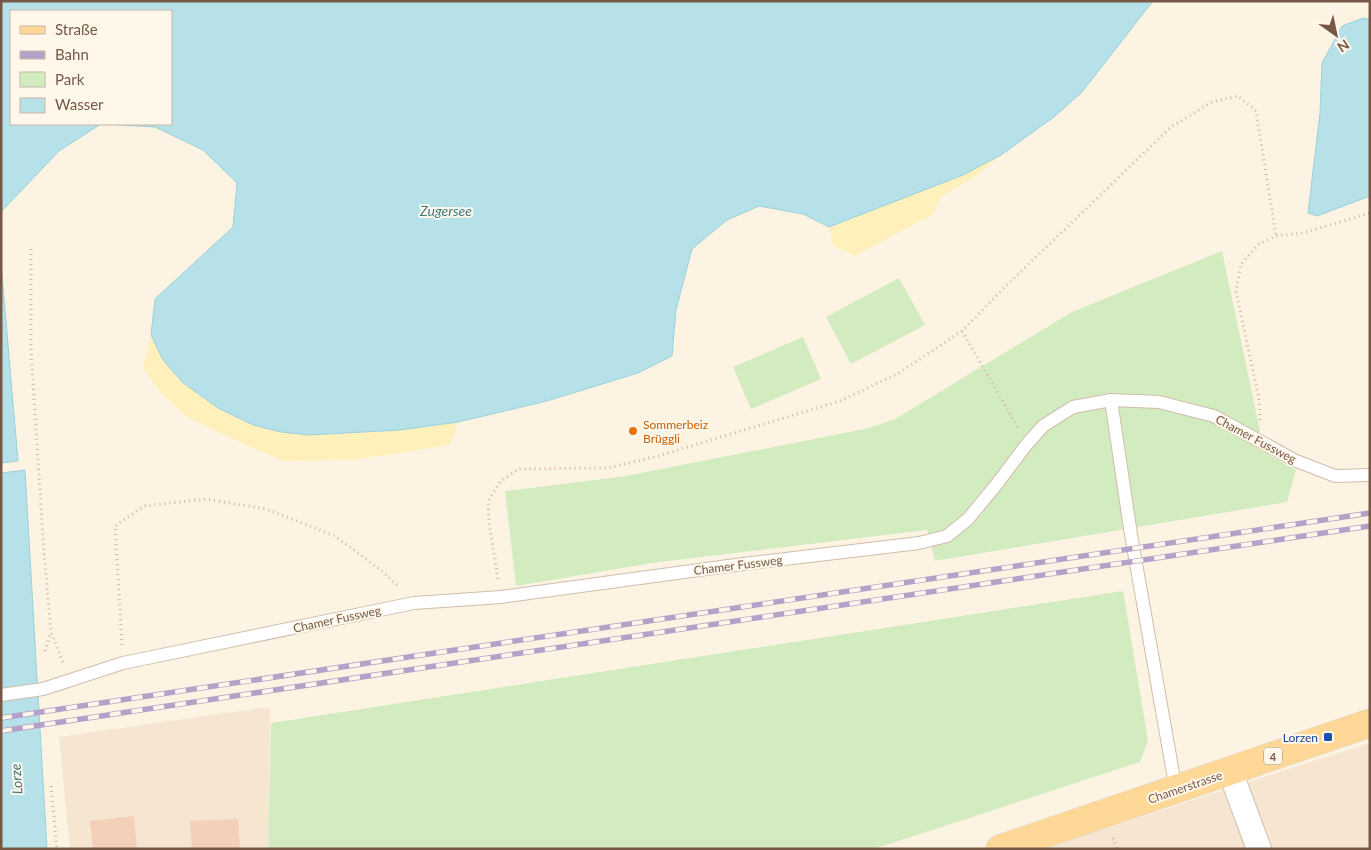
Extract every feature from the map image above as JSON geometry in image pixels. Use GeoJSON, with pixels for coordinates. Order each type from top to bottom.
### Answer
{"type":"FeatureCollection","features":[{"type":"Feature","properties":{"kind":"main road","name":"Chamerstrasse"},"geometry":{"type":"LineString","coordinates":[[1000,849],[1370,723]]}},
{"type":"Feature","properties":{"kind":"street"},"geometry":{"type":"LineString","coordinates":[[1230,771],[1259,849]]}},
{"type":"Feature","properties":{"kind":"lane","name":"Chamer Fussweg"},"geometry":{"type":"LineString","coordinates":[[1,695],[43,689],[123,663],[414,603],[501,597],[743,564],[919,544],[948,536],[968,519],[1043,426],[1073,407],[1111,400],[1159,402],[1214,416],[1294,460],[1335,476],[1370,475]]}},
{"type":"Feature","properties":{"kind":"lane"},"geometry":{"type":"LineString","coordinates":[[1111,400],[1130,535],[1176,790]]}},
{"type":"Feature","properties":{"kind":"path"},"geometry":{"type":"LineString","coordinates":[[501,597],[489,522],[488,501],[500,482],[518,469],[608,468],[658,456],[840,401],[899,373],[962,331],[1008,284],[1171,127],[1212,102],[1238,96],[1256,111],[1276,236]]}},
{"type":"Feature","properties":{"kind":"path"},"geometry":{"type":"LineString","coordinates":[[1258,440],[1260,431],[1259,399],[1236,291],[1241,264],[1259,244],[1276,236],[1303,233],[1370,213]]}},
{"type":"Feature","properties":{"kind":"path"},"geometry":{"type":"LineString","coordinates":[[31,249],[31,351],[44,554],[51,632],[69,681]]}},
{"type":"Feature","properties":{"kind":"path"},"geometry":{"type":"LineString","coordinates":[[962,331],[1027,444]]}},
{"type":"Feature","properties":{"kind":"path"},"geometry":{"type":"LineString","coordinates":[[123,663],[115,526],[144,506],[206,499],[266,508],[335,536],[382,570],[414,603]]}},
{"type":"Feature","properties":{"kind":"path"},"geometry":{"type":"LineString","coordinates":[[45,651],[51,632]]}},
{"type":"Feature","properties":{"kind":"path"},"geometry":{"type":"LineString","coordinates":[[51,786],[57,849]]}},
{"type":"Feature","properties":{"kind":"shaded area"},"geometry":{"type":"Polygon","coordinates":[[[270,707],[268,849],[70,849],[59,737],[270,707]]]}},
{"type":"Feature","properties":{"kind":"shaded area"},"geometry":{"type":"Polygon","coordinates":[[[1370,743],[1370,849],[1044,849],[1220,791],[1370,743]]]}},
{"type":"Feature","properties":{"kind":"green space"},"geometry":{"type":"Polygon","coordinates":[[[1222,251],[1260,431],[1255,447],[1296,470],[1287,502],[935,561],[927,530],[652,563],[516,586],[505,491],[626,476],[869,428],[895,419],[1072,312],[1222,251]]]}},
{"type":"Feature","properties":{"kind":"green space"},"geometry":{"type":"Polygon","coordinates":[[[899,278],[925,325],[851,364],[826,317],[899,278]]]}},
{"type":"Feature","properties":{"kind":"green space"},"geometry":{"type":"Polygon","coordinates":[[[803,337],[821,379],[751,409],[733,367],[803,337]]]}},
{"type":"Feature","properties":{"kind":"green space"},"geometry":{"type":"Polygon","coordinates":[[[1123,591],[1148,740],[1140,762],[874,849],[268,849],[271,723],[1123,591]]]}},
{"type":"Feature","properties":{"kind":"sand"},"geometry":{"type":"Polygon","coordinates":[[[1001,155],[975,177],[940,197],[934,214],[854,256],[833,245],[829,227],[963,175],[1001,155]]]}},
{"type":"Feature","properties":{"kind":"sand"},"geometry":{"type":"Polygon","coordinates":[[[151,335],[163,360],[253,425],[281,432],[309,435],[400,430],[458,422],[450,445],[354,460],[284,461],[187,417],[160,392],[143,368],[151,335]]]}},
{"type":"Feature","properties":{"kind":"water","name":"Zugersee"},"geometry":{"type":"Polygon","coordinates":[[[1,1],[1153,1],[1082,92],[1054,117],[1001,155],[963,175],[829,227],[803,214],[759,206],[727,220],[692,249],[676,310],[672,356],[638,373],[547,401],[458,422],[400,430],[309,435],[281,432],[253,425],[218,408],[182,382],[163,360],[151,335],[155,299],[233,227],[237,183],[203,150],[155,127],[120,125],[172,125],[172,10],[10,10],[10,125],[99,125],[59,151],[1,212],[1,1]]]}},
{"type":"Feature","properties":{"kind":"water"},"geometry":{"type":"Polygon","coordinates":[[[1363,18],[1370,20],[1370,196],[1317,216],[1308,213],[1320,113],[1322,63],[1342,26],[1363,18]]]}},
{"type":"Feature","properties":{"kind":"water"},"geometry":{"type":"Polygon","coordinates":[[[1,263],[18,461],[1,463],[1,263]]]}},
{"type":"Feature","properties":{"kind":"water","name":"Lorze"},"geometry":{"type":"Polygon","coordinates":[[[25,470],[47,849],[1,849],[1,473],[25,470]]]}},
{"type":"Feature","properties":{"kind":"building"},"geometry":{"type":"Polygon","coordinates":[[[134,816],[137,849],[93,849],[90,821],[134,816]]]}},
{"type":"Feature","properties":{"kind":"building"},"geometry":{"type":"Polygon","coordinates":[[[238,819],[240,849],[192,849],[190,821],[238,819]]]}},
{"type":"Feature","properties":{"kind":"railway"},"geometry":{"type":"LineString","coordinates":[[1,718],[1370,513]]}},
{"type":"Feature","properties":{"kind":"railway"},"geometry":{"type":"LineString","coordinates":[[1,731],[1370,526]]}},
{"type":"Feature","properties":{"kind":"place","name":"Sommerbeiz Brüggli"},"geometry":{"type":"Point","coordinates":[633,431]}},
{"type":"Feature","properties":{"kind":"place","name":"Lorzen"},"geometry":{"type":"Point","coordinates":[1328,737]}}]}
